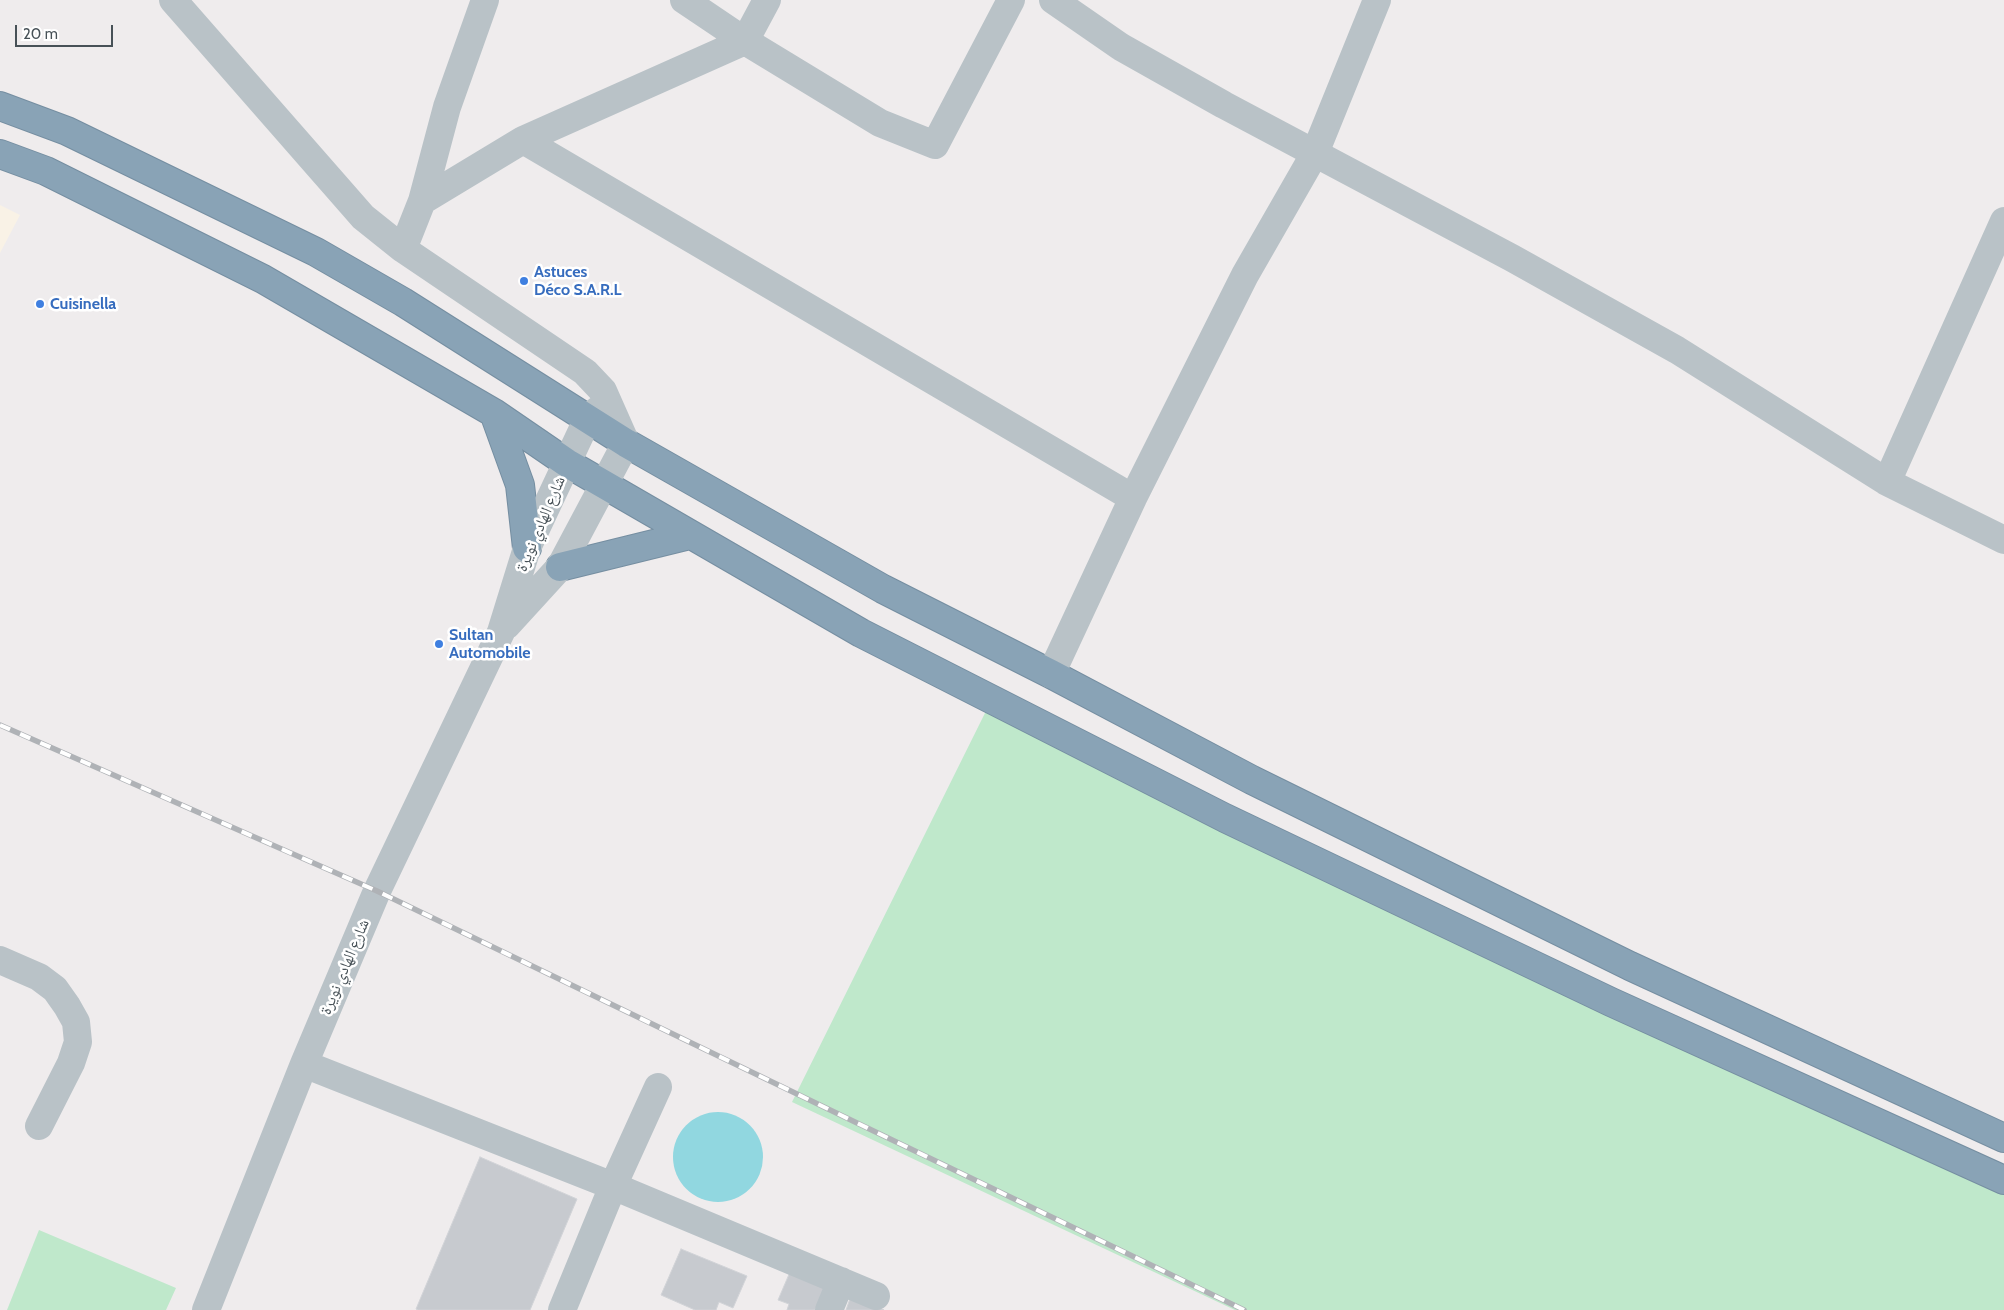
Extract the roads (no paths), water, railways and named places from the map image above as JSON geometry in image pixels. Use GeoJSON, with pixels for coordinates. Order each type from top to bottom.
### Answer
{"type":"FeatureCollection","features":[{"type":"Feature","properties":{"kind":"highway"},"geometry":{"type":"LineString","coordinates":[[0,106],[67,131],[316,252],[598,410],[626,443],[883,589],[1051,674],[1252,780],[1621,961],[2004,1138]]}},
{"type":"Feature","properties":{"kind":"highway"},"geometry":{"type":"LineString","coordinates":[[0,154],[46,172],[263,279],[494,413],[567,463],[862,632],[1225,818],[1611,1002],[2004,1180]]}},
{"type":"Feature","properties":{"kind":"highway"},"geometry":{"type":"LineString","coordinates":[[494,413],[520,485],[527,548]]}},
{"type":"Feature","properties":{"kind":"highway"},"geometry":{"type":"LineString","coordinates":[[560,567],[690,535]]}},
{"type":"Feature","properties":{"kind":"street"},"geometry":{"type":"LineString","coordinates":[[173,0],[363,217],[403,249],[585,372],[603,391],[598,410]]}},
{"type":"Feature","properties":{"kind":"street"},"geometry":{"type":"LineString","coordinates":[[403,249],[422,200],[447,107],[485,0]]}},
{"type":"Feature","properties":{"kind":"street"},"geometry":{"type":"LineString","coordinates":[[684,0],[880,123],[935,145],[1011,0]]}},
{"type":"Feature","properties":{"kind":"street"},"geometry":{"type":"LineString","coordinates":[[422,200],[523,140],[745,40],[767,0]]}},
{"type":"Feature","properties":{"kind":"street"},"geometry":{"type":"LineString","coordinates":[[1053,0],[1121,47],[1314,154],[1512,258],[1677,350],[1887,482],[2004,540]]}},
{"type":"Feature","properties":{"kind":"street"},"geometry":{"type":"LineString","coordinates":[[1051,674],[1133,498],[1245,275],[1314,154],[1377,0]]}},
{"type":"Feature","properties":{"kind":"street"},"geometry":{"type":"LineString","coordinates":[[523,140],[1133,498]]}},
{"type":"Feature","properties":{"kind":"street"},"geometry":{"type":"LineString","coordinates":[[1887,482],[2004,221]]}},
{"type":"Feature","properties":{"kind":"street","name":"شارع الهادي نويرة"},"geometry":{"type":"LineString","coordinates":[[206,1310],[304,1064],[377,891],[501,632],[527,548],[567,463],[598,410]]}},
{"type":"Feature","properties":{"kind":"street","name":"شارع الهادي نويرة"},"geometry":{"type":"LineString","coordinates":[[501,632],[560,567],[626,443]]}},
{"type":"Feature","properties":{"kind":"street"},"geometry":{"type":"LineString","coordinates":[[0,960],[39,977],[55,989],[76,1022],[78,1042],[71,1063],[39,1126]]}},
{"type":"Feature","properties":{"kind":"street"},"geometry":{"type":"LineString","coordinates":[[304,1064],[613,1186],[876,1296]]}},
{"type":"Feature","properties":{"kind":"street"},"geometry":{"type":"LineString","coordinates":[[562,1310],[613,1186],[658,1087]]}},
{"type":"Feature","properties":{"kind":"street"},"geometry":{"type":"LineString","coordinates":[[830,1310],[840,1281]]}},
{"type":"Feature","properties":{"kind":"water"},"geometry":{"type":"Polygon","coordinates":[[[718,1112],[735,1115],[750,1125],[760,1140],[763,1157],[760,1174],[750,1189],[735,1199],[718,1202],[701,1199],[686,1189],[676,1174],[673,1157],[676,1140],[686,1125],[701,1115],[718,1112]]]}},
{"type":"Feature","properties":{"kind":"railway"},"geometry":{"type":"LineString","coordinates":[[0,725],[377,891],[1244,1310]]}},
{"type":"Feature","properties":{"kind":"place","name":"Astuces Déco S.A.R.L"},"geometry":{"type":"Point","coordinates":[524,281]}},
{"type":"Feature","properties":{"kind":"place","name":"Cuisinella"},"geometry":{"type":"Point","coordinates":[40,304]}},
{"type":"Feature","properties":{"kind":"place","name":"Sultan Automobile"},"geometry":{"type":"Point","coordinates":[439,644]}}]}
